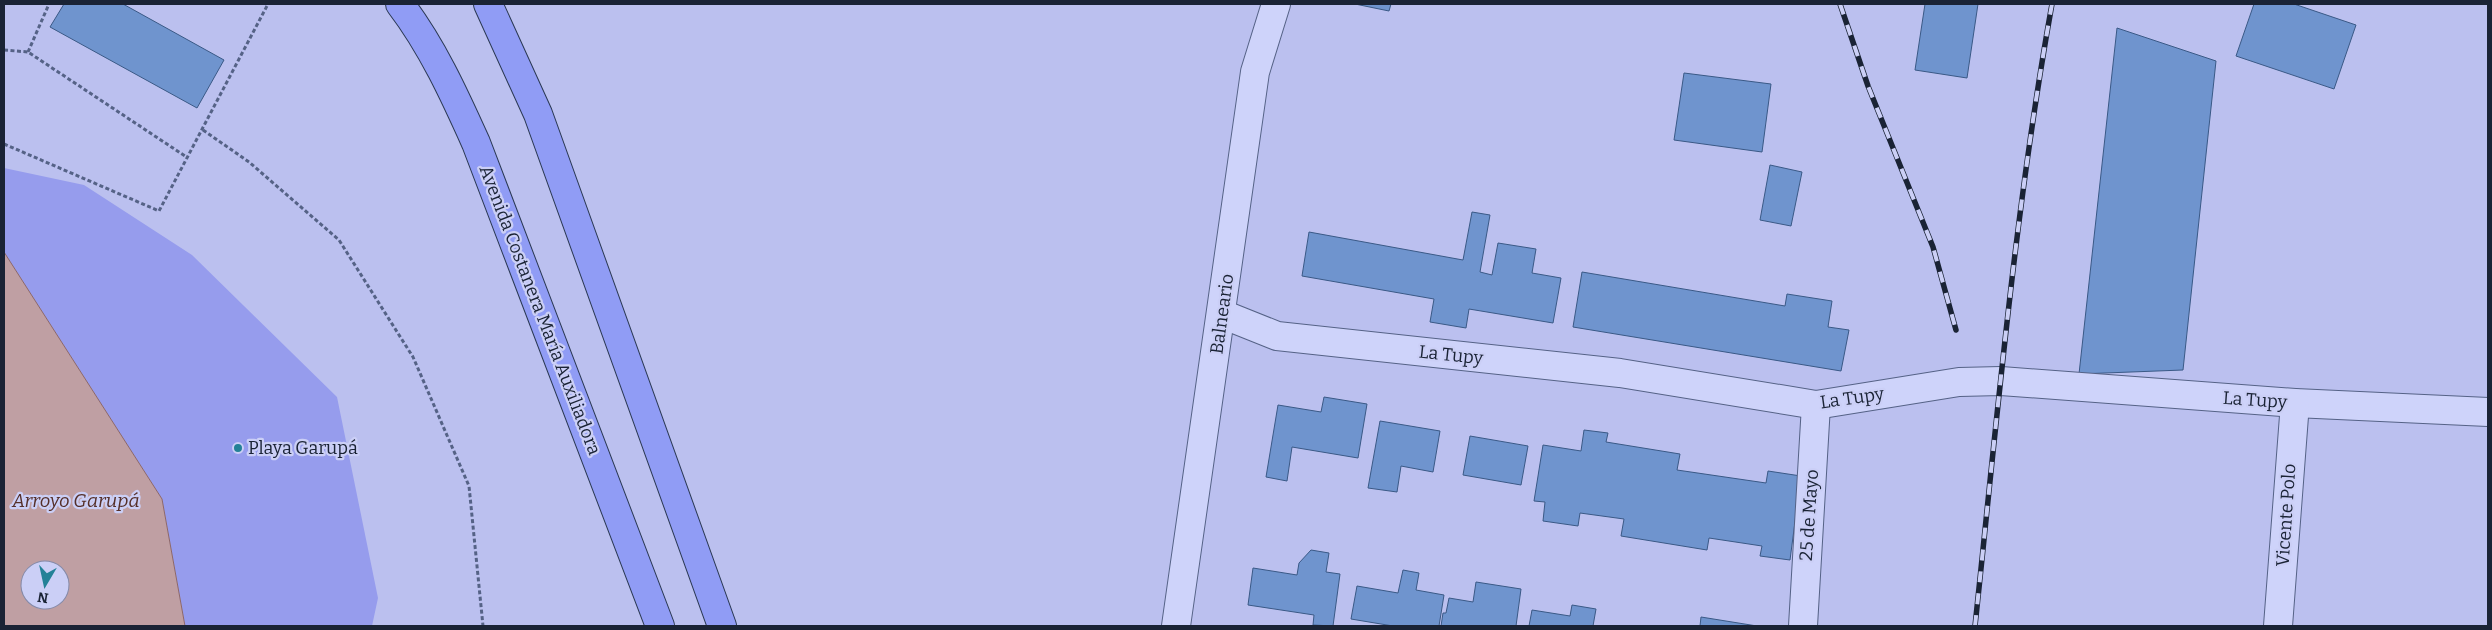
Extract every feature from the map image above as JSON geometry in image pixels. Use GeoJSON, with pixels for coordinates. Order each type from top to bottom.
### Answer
{"type":"FeatureCollection","features":[{"type":"Feature","properties":{"kind":"main road","name":"Avenida Costanera María Auxiliadora"},"geometry":{"type":"LineString","coordinates":[[400,4],[412,20],[449,82],[476,143],[660,626]]}},
{"type":"Feature","properties":{"kind":"main road"},"geometry":{"type":"LineString","coordinates":[[488,4],[538,114],[722,626]]}},
{"type":"Feature","properties":{"kind":"street","name":"Balneario"},"geometry":{"type":"LineString","coordinates":[[1176,626],[1255,72],[1276,4]]}},
{"type":"Feature","properties":{"kind":"street","name":"La Tupy"},"geometry":{"type":"LineString","coordinates":[[1222,314],[1276,336],[1620,374],[1816,404],[1959,382],[2001,381],[2295,403],[2488,412]]}},
{"type":"Feature","properties":{"kind":"street","name":"Vicente Polo"},"geometry":{"type":"LineString","coordinates":[[2278,626],[2295,403]]}},
{"type":"Feature","properties":{"kind":"street","name":"25 de Mayo"},"geometry":{"type":"LineString","coordinates":[[1803,626],[1816,404]]}},
{"type":"Feature","properties":{"kind":"path"},"geometry":{"type":"LineString","coordinates":[[28,52],[49,4]]}},
{"type":"Feature","properties":{"kind":"path"},"geometry":{"type":"LineString","coordinates":[[4,144],[159,212],[268,4]]}},
{"type":"Feature","properties":{"kind":"path"},"geometry":{"type":"LineString","coordinates":[[4,50],[28,52],[188,158]]}},
{"type":"Feature","properties":{"kind":"path"},"geometry":{"type":"LineString","coordinates":[[203,130],[249,162],[338,240],[414,356],[469,486],[483,626]]}},
{"type":"Feature","properties":{"kind":"sand","name":"Playa Garupá"},"geometry":{"type":"Polygon","coordinates":[[[4,168],[84,185],[192,255],[337,397],[378,598],[372,626],[185,626],[162,499],[4,252],[4,168]]]}},
{"type":"Feature","properties":{"kind":"water","name":"Arroyo Garupá"},"geometry":{"type":"Polygon","coordinates":[[[4,252],[162,499],[185,626],[4,626],[4,252]]]}},
{"type":"Feature","properties":{"kind":"building"},"geometry":{"type":"Polygon","coordinates":[[[64,4],[123,4],[224,60],[197,108],[50,27],[64,4]]]}},
{"type":"Feature","properties":{"kind":"building"},"geometry":{"type":"Polygon","coordinates":[[[1355,4],[1391,4],[1389,11],[1355,4]]]}},
{"type":"Feature","properties":{"kind":"building"},"geometry":{"type":"Polygon","coordinates":[[[1925,4],[1978,4],[1967,78],[1915,70],[1925,4]]]}},
{"type":"Feature","properties":{"kind":"building"},"geometry":{"type":"Polygon","coordinates":[[[2254,4],[2294,4],[2356,25],[2334,89],[2236,56],[2254,4]]]}},
{"type":"Feature","properties":{"kind":"building"},"geometry":{"type":"Polygon","coordinates":[[[2117,28],[2216,61],[2183,370],[2079,374],[2117,28]]]}},
{"type":"Feature","properties":{"kind":"building"},"geometry":{"type":"Polygon","coordinates":[[[1684,73],[1771,84],[1762,152],[1674,140],[1684,73]]]}},
{"type":"Feature","properties":{"kind":"building"},"geometry":{"type":"Polygon","coordinates":[[[1770,165],[1802,172],[1791,226],[1760,220],[1770,165]]]}},
{"type":"Feature","properties":{"kind":"building"},"geometry":{"type":"Polygon","coordinates":[[[1472,212],[1490,215],[1480,272],[1492,275],[1498,243],[1536,249],[1532,273],[1561,278],[1553,323],[1469,309],[1466,328],[1430,322],[1434,299],[1302,276],[1309,232],[1463,260],[1472,212]]]}},
{"type":"Feature","properties":{"kind":"building"},"geometry":{"type":"Polygon","coordinates":[[[1582,272],[1785,306],[1787,294],[1832,301],[1828,327],[1849,330],[1841,371],[1573,327],[1582,272]]]}},
{"type":"Feature","properties":{"kind":"building"},"geometry":{"type":"Polygon","coordinates":[[[1324,397],[1367,404],[1358,458],[1292,447],[1287,481],[1266,477],[1278,405],[1321,412],[1324,397]]]}},
{"type":"Feature","properties":{"kind":"building"},"geometry":{"type":"Polygon","coordinates":[[[1380,421],[1440,431],[1433,472],[1401,466],[1397,492],[1368,488],[1380,421]]]}},
{"type":"Feature","properties":{"kind":"building"},"geometry":{"type":"Polygon","coordinates":[[[1584,430],[1608,433],[1606,442],[1680,454],[1677,470],[1766,483],[1768,471],[1801,476],[1790,560],[1760,556],[1762,546],[1709,538],[1707,550],[1621,536],[1624,519],[1580,513],[1578,526],[1543,521],[1545,502],[1534,501],[1543,445],[1581,451],[1584,430]]]}},
{"type":"Feature","properties":{"kind":"building"},"geometry":{"type":"Polygon","coordinates":[[[1470,436],[1528,446],[1521,485],[1463,475],[1470,436]]]}},
{"type":"Feature","properties":{"kind":"building"},"geometry":{"type":"Polygon","coordinates":[[[1311,550],[1329,553],[1326,572],[1340,574],[1333,626],[1313,625],[1314,615],[1248,605],[1253,568],[1297,575],[1299,563],[1311,550]]]}},
{"type":"Feature","properties":{"kind":"building"},"geometry":{"type":"Polygon","coordinates":[[[1403,570],[1419,573],[1416,590],[1444,595],[1439,626],[1393,626],[1351,619],[1357,586],[1398,593],[1403,570]]]}},
{"type":"Feature","properties":{"kind":"building"},"geometry":{"type":"Polygon","coordinates":[[[1476,582],[1521,589],[1516,626],[1441,626],[1443,613],[1446,613],[1449,598],[1473,602],[1476,582]]]}},
{"type":"Feature","properties":{"kind":"building"},"geometry":{"type":"Polygon","coordinates":[[[1572,605],[1596,609],[1593,626],[1529,626],[1532,610],[1570,616],[1572,605]]]}},
{"type":"Feature","properties":{"kind":"building"},"geometry":{"type":"Polygon","coordinates":[[[1701,617],[1757,626],[1700,626],[1701,617]]]}},
{"type":"Feature","properties":{"kind":"railway"},"geometry":{"type":"LineString","coordinates":[[1840,4],[1868,86],[1933,247],[1956,330]]}},
{"type":"Feature","properties":{"kind":"railway"},"geometry":{"type":"LineString","coordinates":[[1975,626],[2017,236],[2027,159],[2052,4]]}},
{"type":"Feature","properties":{"kind":"place","name":"Playa Garupá"},"geometry":{"type":"Point","coordinates":[238,448]}}]}
